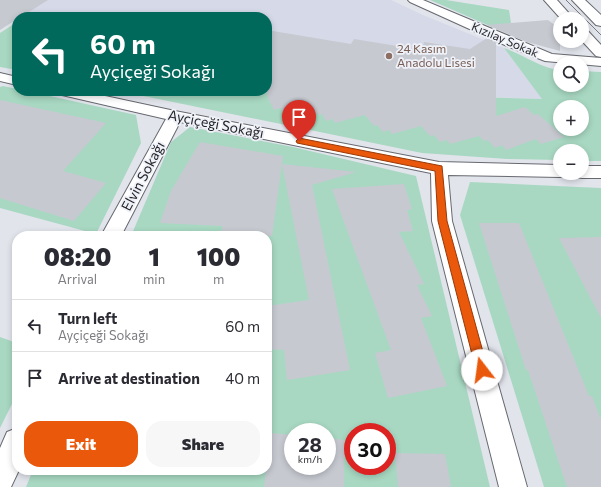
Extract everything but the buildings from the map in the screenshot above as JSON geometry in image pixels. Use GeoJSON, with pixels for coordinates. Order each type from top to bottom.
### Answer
{"type":"FeatureCollection","features":[{"type":"Feature","properties":{"kind":"main road"},"geometry":{"type":"LineString","coordinates":[[550,0],[561,12]]}},
{"type":"Feature","properties":{"kind":"main road"},"geometry":{"type":"LineString","coordinates":[[578,0],[601,22]]}},
{"type":"Feature","properties":{"kind":"main road"},"geometry":{"type":"LineString","coordinates":[[589,40],[601,53]]}},
{"type":"Feature","properties":{"kind":"street","name":"Kızılay Sokak"},"geometry":{"type":"LineString","coordinates":[[414,0],[511,43],[550,58],[601,62]]}},
{"type":"Feature","properties":{"kind":"street"},"geometry":{"type":"LineString","coordinates":[[0,77],[12,80]]}},
{"type":"Feature","properties":{"kind":"street","name":"Ayçiçeği Sokağı"},"geometry":{"type":"LineString","coordinates":[[85,96],[175,116],[439,168],[553,172]]}},
{"type":"Feature","properties":{"kind":"street","name":"Elvin Sokağı"},"geometry":{"type":"LineString","coordinates":[[114,231],[175,116]]}},
{"type":"Feature","properties":{"kind":"street"},"geometry":{"type":"LineString","coordinates":[[439,168],[442,221],[513,487]]}},
{"type":"Feature","properties":{"kind":"street"},"geometry":{"type":"LineString","coordinates":[[589,172],[601,172]]}},
{"type":"Feature","properties":{"kind":"street"},"geometry":{"type":"LineString","coordinates":[[0,479],[12,453]]}},
{"type":"Feature","properties":{"kind":"shaded area","name":"24 Kasım Anadolu Lisesi"},"geometry":{"type":"Polygon","coordinates":[[[0,0],[391,0],[423,15],[504,48],[543,99],[437,95],[272,65],[272,12],[12,12],[12,20],[0,18],[0,0]]]}},
{"type":"Feature","properties":{"kind":"green space"},"geometry":{"type":"Polygon","coordinates":[[[430,0],[446,0],[509,10],[511,23],[499,30],[430,0]]]}},
{"type":"Feature","properties":{"kind":"green space"},"geometry":{"type":"Polygon","coordinates":[[[12,25],[12,69],[0,67],[0,33],[12,25]]]}},
{"type":"Feature","properties":{"kind":"green space"},"geometry":{"type":"Polygon","coordinates":[[[504,48],[545,67],[553,69],[553,92],[589,92],[589,71],[601,72],[601,161],[589,161],[589,144],[553,144],[553,160],[507,159],[422,153],[143,96],[272,96],[272,91],[542,99],[504,48]]]}},
{"type":"Feature","properties":{"kind":"green space"},"geometry":{"type":"Polygon","coordinates":[[[3,86],[12,88],[12,96],[50,96],[136,115],[141,143],[97,231],[85,231],[0,208],[0,87],[3,86]]]}},
{"type":"Feature","properties":{"kind":"green space"},"geometry":{"type":"Polygon","coordinates":[[[190,127],[293,147],[416,176],[490,487],[26,487],[31,475],[272,475],[272,231],[133,231],[171,142],[190,127]]]}},
{"type":"Feature","properties":{"kind":"green space"},"geometry":{"type":"Polygon","coordinates":[[[470,182],[601,188],[601,487],[544,487],[460,215],[470,182]]]}},
{"type":"Feature","properties":{"kind":"green space"},"geometry":{"type":"Polygon","coordinates":[[[0,337],[12,341],[12,404],[0,428],[0,337]]]}},
{"type":"Feature","properties":{"kind":"tram line"},"geometry":{"type":"LineString","coordinates":[[566,0],[601,35]]}},
{"type":"Feature","properties":{"kind":"place","name":"24 Kasım Anadolu Lisesi"},"geometry":{"type":"Point","coordinates":[389,56]}},
{"type":"Feature","properties":{"kind":"route"},"geometry":{"type":"LineString","coordinates":[[299,141],[439,168],[442,221],[482,370]]}}]}
